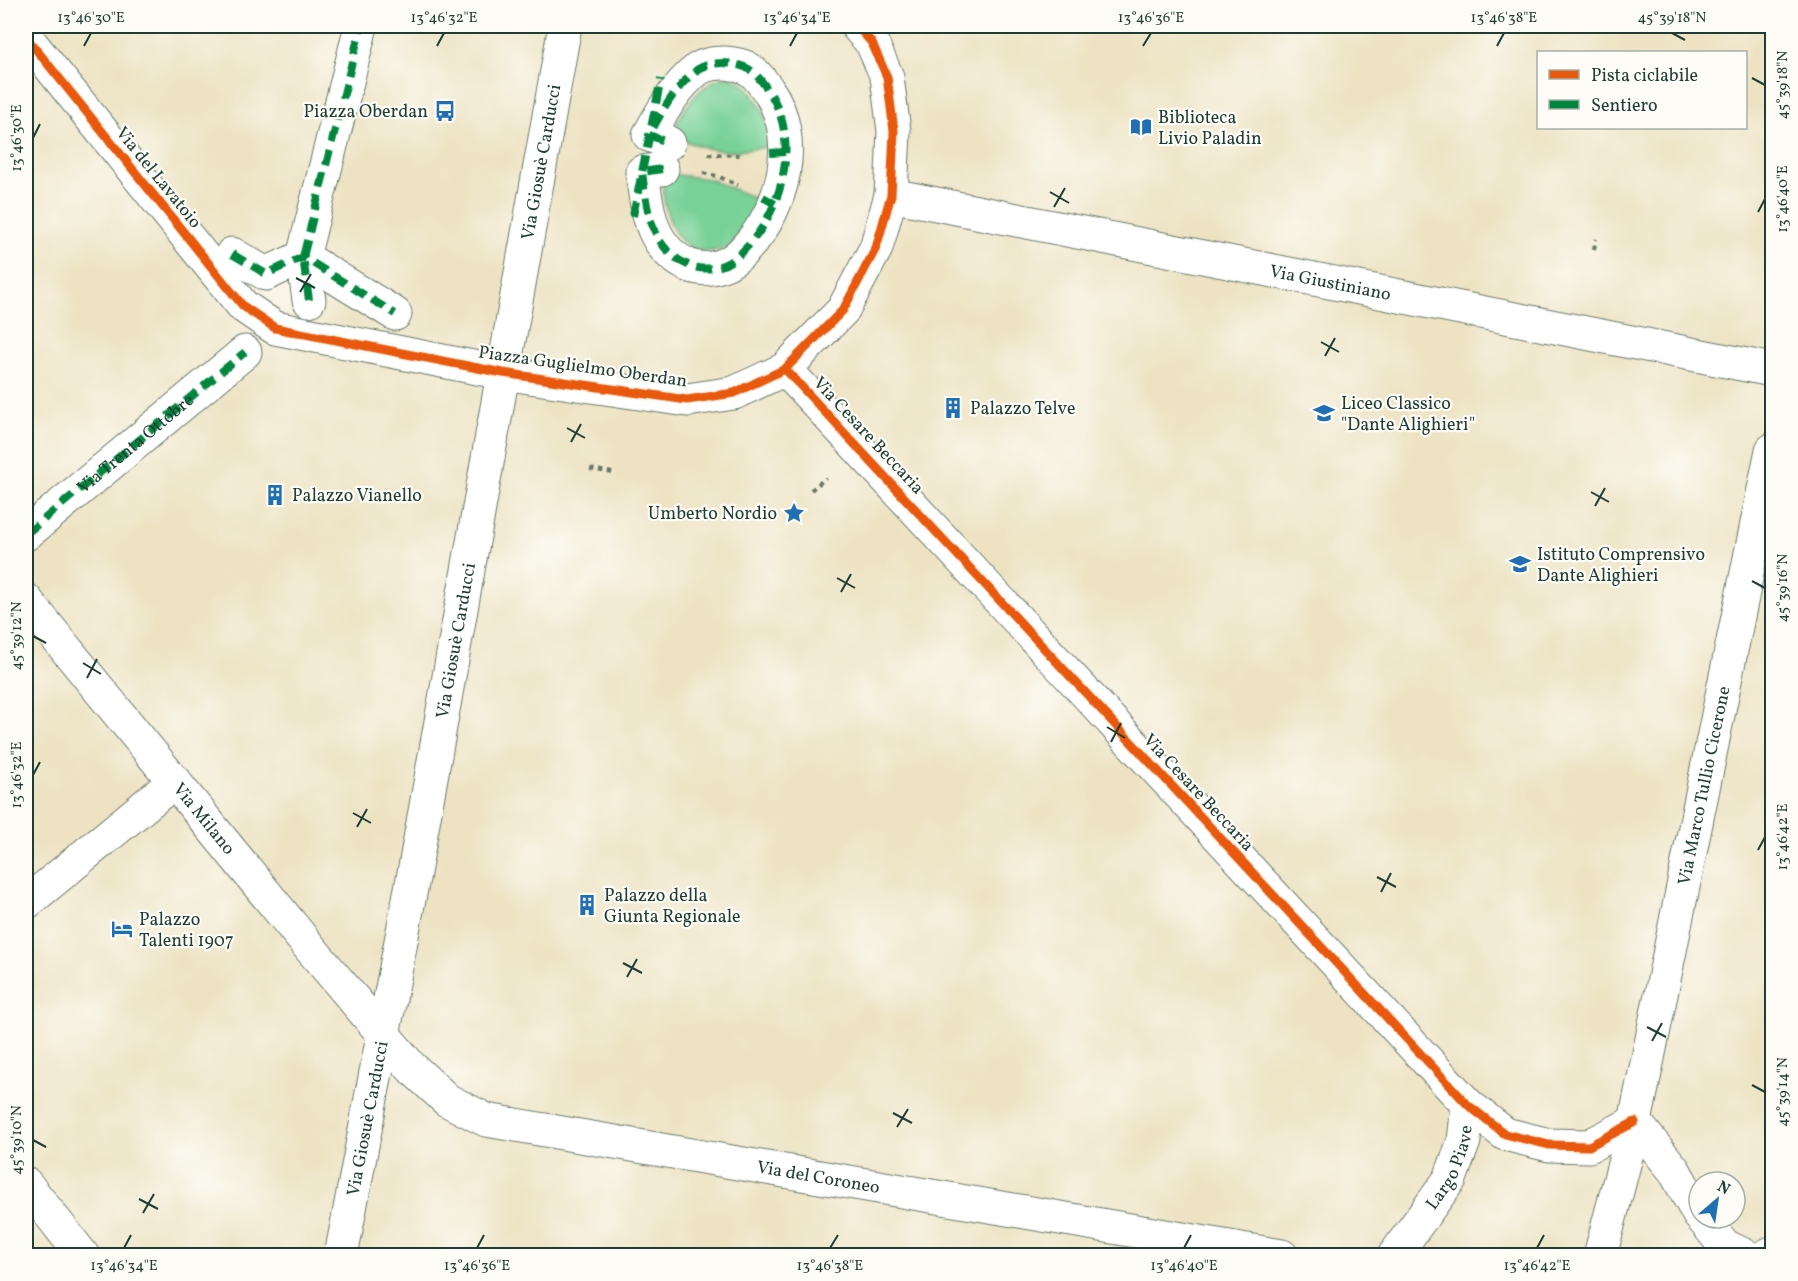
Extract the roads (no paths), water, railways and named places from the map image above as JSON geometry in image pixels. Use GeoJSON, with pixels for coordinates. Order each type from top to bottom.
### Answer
{"type":"FeatureCollection","features":[{"type":"Feature","properties":{"kind":"street"},"geometry":{"type":"LineString","coordinates":[[309,300],[303,257],[361,26]]}},
{"type":"Feature","properties":{"kind":"street","name":"Via Giosuè Carducci"},"geometry":{"type":"LineString","coordinates":[[341,1256],[384,1037],[565,26]]}},
{"type":"Feature","properties":{"kind":"street","name":"Piazza Guglielmo Oberdan"},"geometry":{"type":"LineString","coordinates":[[275,328],[503,373],[687,400],[734,393],[786,369],[843,310],[876,248],[891,195],[894,131],[887,77],[872,43],[857,26]]}},
{"type":"Feature","properties":{"kind":"street","name":"Via del Lavatoio"},"geometry":{"type":"LineString","coordinates":[[26,37],[243,306],[275,328]]}},
{"type":"Feature","properties":{"kind":"street"},"geometry":{"type":"LineString","coordinates":[[633,216],[655,155],[674,92],[700,68],[723,62],[743,65],[757,73],[774,98],[784,130],[778,152],[783,178],[769,201],[759,235],[738,257],[716,268],[696,268],[678,260],[661,245],[652,225],[646,200],[655,155],[661,79]]}},
{"type":"Feature","properties":{"kind":"street","name":"Via Giustiniano"},"geometry":{"type":"LineString","coordinates":[[891,195],[1773,370]]}},
{"type":"Feature","properties":{"kind":"street"},"geometry":{"type":"LineString","coordinates":[[232,254],[266,274],[303,257]]}},
{"type":"Feature","properties":{"kind":"street"},"geometry":{"type":"LineString","coordinates":[[303,257],[395,314]]}},
{"type":"Feature","properties":{"kind":"street","name":"Via Trenta Ottobre"},"geometry":{"type":"LineString","coordinates":[[26,534],[245,352]]}},
{"type":"Feature","properties":{"kind":"street","name":"Via Cesare Beccaria"},"geometry":{"type":"LineString","coordinates":[[786,369],[1468,1105]]}},
{"type":"Feature","properties":{"kind":"street","name":"Via Marco Tullio Cicerone"},"geometry":{"type":"LineString","coordinates":[[1635,1122],[1773,450]]}},
{"type":"Feature","properties":{"kind":"street","name":"Via Milano"},"geometry":{"type":"LineString","coordinates":[[26,600],[384,1037]]}},
{"type":"Feature","properties":{"kind":"street"},"geometry":{"type":"LineString","coordinates":[[26,903],[175,781]]}},
{"type":"Feature","properties":{"kind":"street","name":"Via del Coroneo"},"geometry":{"type":"LineString","coordinates":[[384,1037],[411,1067],[447,1100],[486,1120],[1282,1256]]}},
{"type":"Feature","properties":{"kind":"street","name":"Largo Piave"},"geometry":{"type":"LineString","coordinates":[[1468,1105],[1505,1134],[1549,1145],[1589,1146],[1635,1122]]}},
{"type":"Feature","properties":{"kind":"street","name":"Largo Piave"},"geometry":{"type":"LineString","coordinates":[[1394,1256],[1450,1179],[1464,1141],[1468,1105]]}},
{"type":"Feature","properties":{"kind":"street"},"geometry":{"type":"LineString","coordinates":[[1635,1122],[1674,1170],[1687,1193]]}},
{"type":"Feature","properties":{"kind":"street"},"geometry":{"type":"LineString","coordinates":[[1600,1256],[1635,1122]]}},
{"type":"Feature","properties":{"kind":"street"},"geometry":{"type":"LineString","coordinates":[[26,1184],[83,1256]]}},
{"type":"Feature","properties":{"kind":"street"},"geometry":{"type":"LineString","coordinates":[[1712,1230],[1725,1246],[1746,1256]]}},
{"type":"Feature","properties":{"kind":"street"},"geometry":{"type":"LineString","coordinates":[[1765,1256],[1773,1253]]}},
{"type":"Feature","properties":{"kind":"place","name":"Piazza Oberdan"},"geometry":{"type":"Point","coordinates":[445,111]}},
{"type":"Feature","properties":{"kind":"place","name":"Biblioteca Livio Paladin"},"geometry":{"type":"Point","coordinates":[1141,127]}},
{"type":"Feature","properties":{"kind":"place","name":"Palazzo Telve"},"geometry":{"type":"Point","coordinates":[953,408]}},
{"type":"Feature","properties":{"kind":"place","name":"Liceo Classico \"Dante Alighieri\""},"geometry":{"type":"Point","coordinates":[1324,413]}},
{"type":"Feature","properties":{"kind":"place","name":"Palazzo Vianello"},"geometry":{"type":"Point","coordinates":[275,495]}},
{"type":"Feature","properties":{"kind":"place","name":"Umberto Nordio"},"geometry":{"type":"Point","coordinates":[794,513]}},
{"type":"Feature","properties":{"kind":"place","name":"Istituto Comprensivo Dante Alighieri"},"geometry":{"type":"Point","coordinates":[1520,564]}},
{"type":"Feature","properties":{"kind":"place","name":"Palazzo della Giunta Regionale"},"geometry":{"type":"Point","coordinates":[587,905]}},
{"type":"Feature","properties":{"kind":"place","name":"Palazzo Talenti 1907"},"geometry":{"type":"Point","coordinates":[122,929]}}]}
